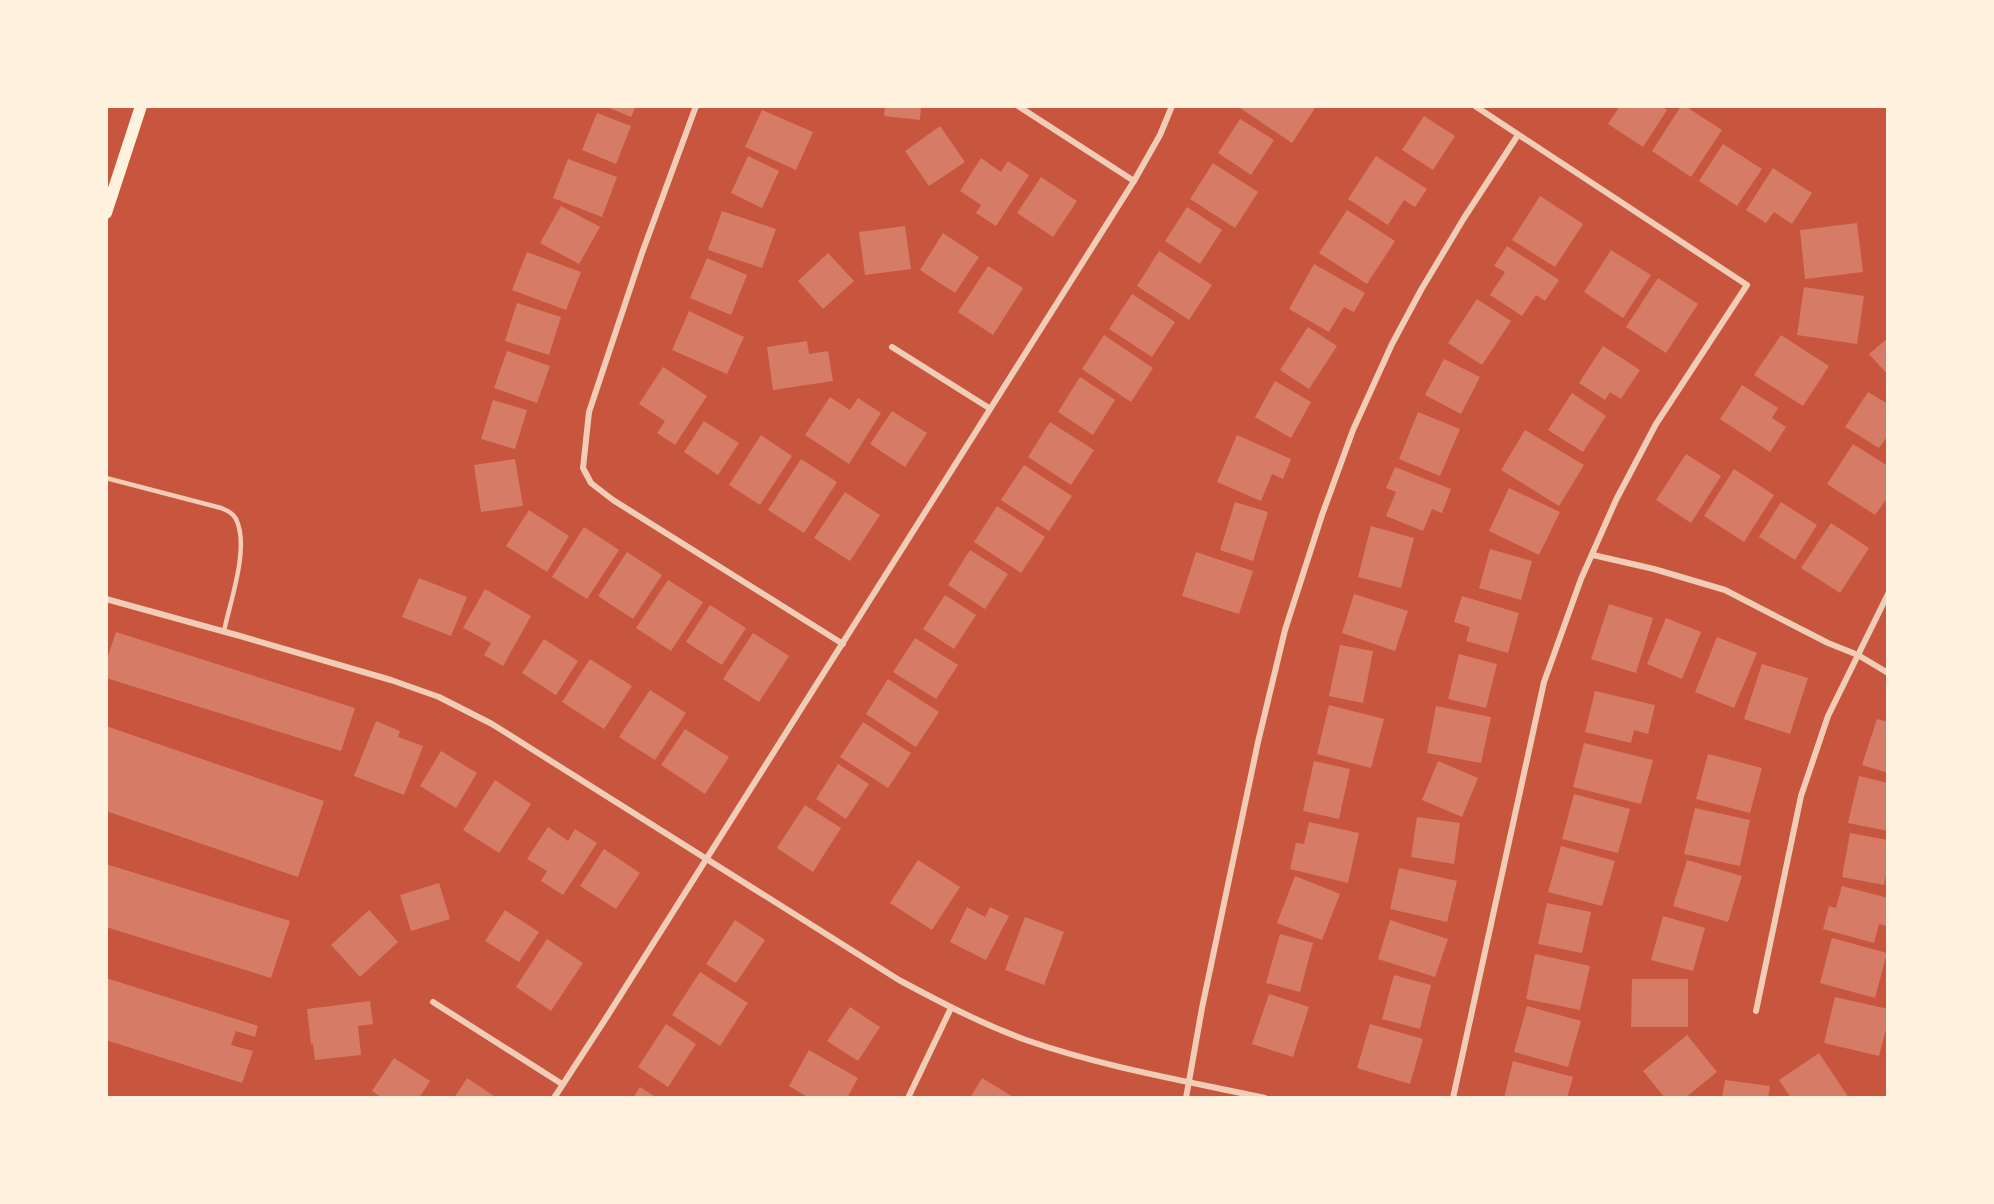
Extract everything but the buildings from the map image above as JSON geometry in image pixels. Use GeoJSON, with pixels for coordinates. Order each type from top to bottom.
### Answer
{"type":"FeatureCollection","features":[{"type":"Feature","properties":{"kind":"main road"},"geometry":{"type":"LineString","coordinates":[[106,213],[110,188],[141,106]]}},
{"type":"Feature","properties":{"kind":"street"},"geometry":{"type":"LineString","coordinates":[[696,106],[642,253],[589,412],[583,468],[591,483],[613,500],[843,644]]}},
{"type":"Feature","properties":{"kind":"street"},"geometry":{"type":"LineString","coordinates":[[1018,106],[1134,181]]}},
{"type":"Feature","properties":{"kind":"street"},"geometry":{"type":"LineString","coordinates":[[554,1098],[1134,181],[1160,135],[1172,106]]}},
{"type":"Feature","properties":{"kind":"street"},"geometry":{"type":"LineString","coordinates":[[1453,1098],[1544,682],[1567,615],[1616,500],[1656,424],[1747,285],[1475,106]]}},
{"type":"Feature","properties":{"kind":"street"},"geometry":{"type":"LineString","coordinates":[[1186,1098],[1202,1008],[1257,742],[1286,630],[1322,515],[1353,430],[1392,344],[1445,249],[1518,135]]}},
{"type":"Feature","properties":{"kind":"street"},"geometry":{"type":"LineString","coordinates":[[892,347],[989,408]]}},
{"type":"Feature","properties":{"kind":"street"},"geometry":{"type":"LineString","coordinates":[[1593,555],[1654,569],[1725,590],[1858,655],[1887,673]]}},
{"type":"Feature","properties":{"kind":"street"},"geometry":{"type":"LineString","coordinates":[[1756,1011],[1801,796],[1828,716],[1887,594]]}},
{"type":"Feature","properties":{"kind":"street"},"geometry":{"type":"LineString","coordinates":[[106,599],[380,677],[439,697],[492,724],[899,980],[951,1008],[1025,1040],[1071,1054],[1265,1098]]}},
{"type":"Feature","properties":{"kind":"street"},"geometry":{"type":"LineString","coordinates":[[433,1002],[562,1084]]}},
{"type":"Feature","properties":{"kind":"street"},"geometry":{"type":"LineString","coordinates":[[908,1098],[951,1008]]}},
{"type":"Feature","properties":{"kind":"lane"},"geometry":{"type":"LineString","coordinates":[[106,478],[221,508],[232,513],[237,520],[241,538],[224,632]]}}]}
